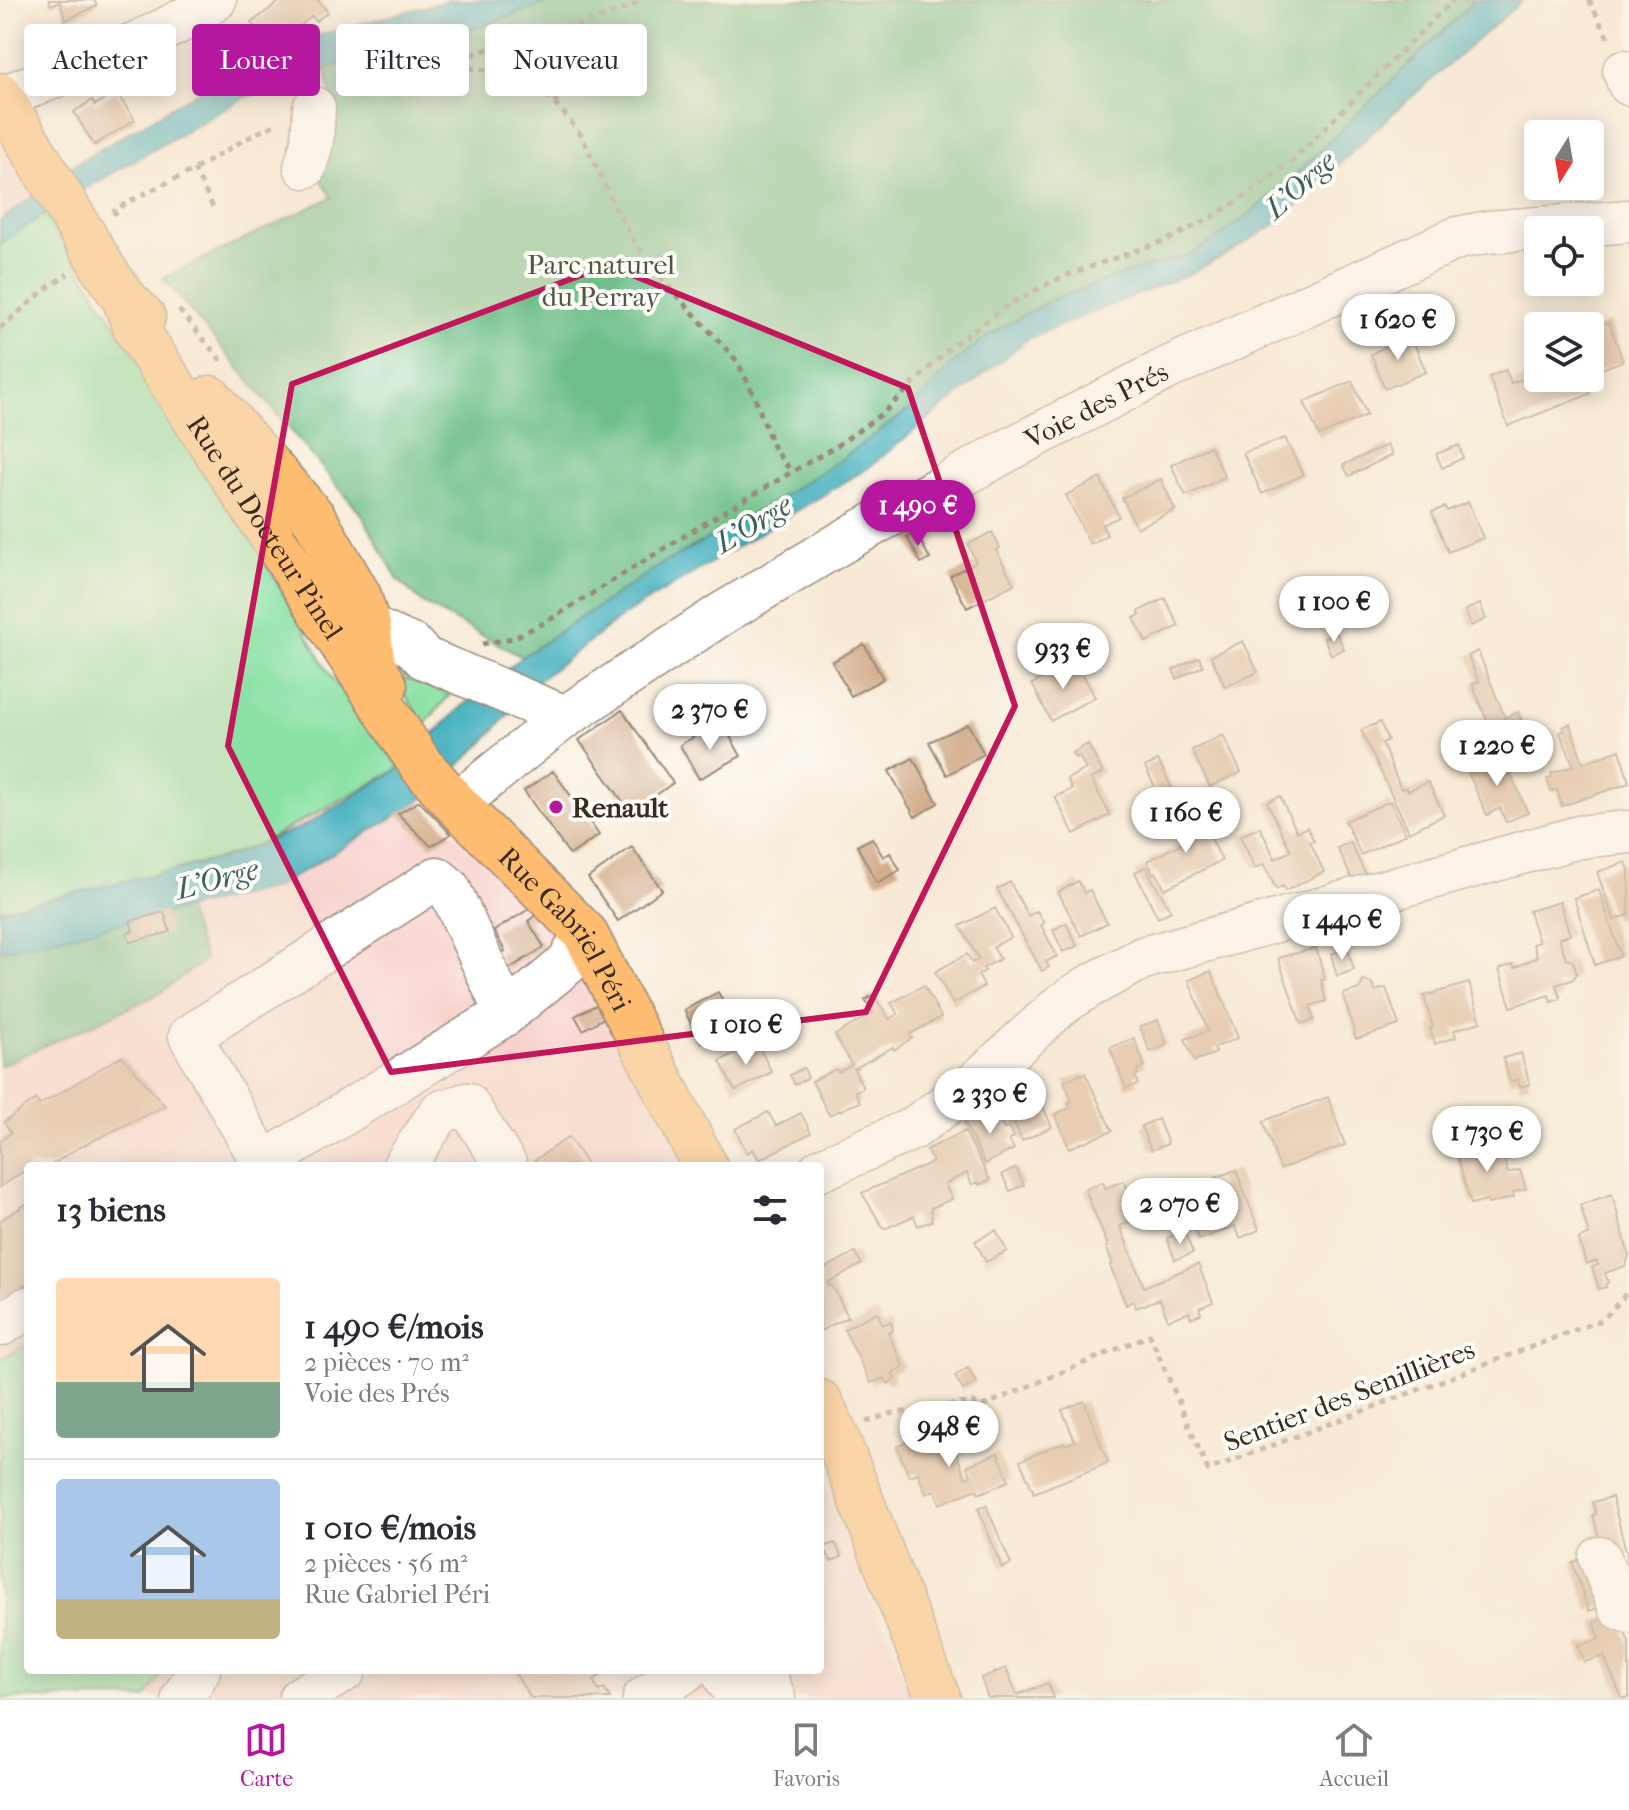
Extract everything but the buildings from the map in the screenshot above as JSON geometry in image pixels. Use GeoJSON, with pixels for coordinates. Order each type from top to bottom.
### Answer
{"type":"FeatureCollection","features":[{"type":"Feature","properties":{"kind":"main road","name":"Rue du Docteur Pinel"},"geometry":{"type":"LineString","coordinates":[[1,96],[70,209],[109,240],[124,298],[136,329],[356,630],[390,694],[407,744]]}},
{"type":"Feature","properties":{"kind":"main road","name":"Rue Gabriel Péri"},"geometry":{"type":"LineString","coordinates":[[407,744],[451,799],[585,933],[703,1162]]}},
{"type":"Feature","properties":{"kind":"main road"},"geometry":{"type":"LineString","coordinates":[[828,1418],[938,1698]]}},
{"type":"Feature","properties":{"kind":"street"},"geometry":{"type":"LineString","coordinates":[[1,96],[139,43],[185,20],[215,0]]}},
{"type":"Feature","properties":{"kind":"street"},"geometry":{"type":"LineString","coordinates":[[305,167],[312,143],[314,108]]}},
{"type":"Feature","properties":{"kind":"street","name":"Voie des Prés"},"geometry":{"type":"LineString","coordinates":[[451,799],[557,716],[723,613],[856,534],[1012,448],[1168,368],[1457,238],[1488,232],[1629,221]]}},
{"type":"Feature","properties":{"kind":"street"},"geometry":{"type":"LineString","coordinates":[[356,630],[407,658],[447,658],[557,716]]}},
{"type":"Feature","properties":{"kind":"street"},"geometry":{"type":"LineString","coordinates":[[824,1168],[914,1128],[973,1085],[1061,1005],[1098,981],[1143,958],[1579,837],[1629,832]]}},
{"type":"Feature","properties":{"kind":"street"},"geometry":{"type":"LineString","coordinates":[[259,1162],[190,1036],[437,878],[449,888],[490,1024],[474,1063],[467,1104],[503,1162]]}},
{"type":"Feature","properties":{"kind":"street"},"geometry":{"type":"LineString","coordinates":[[266,1162],[490,1024],[568,963],[585,933]]}},
{"type":"Feature","properties":{"kind":"street"},"geometry":{"type":"LineString","coordinates":[[407,1162],[440,1112],[467,1104]]}},
{"type":"Feature","properties":{"kind":"street"},"geometry":{"type":"LineString","coordinates":[[0,1325],[24,1310]]}},
{"type":"Feature","properties":{"kind":"street"},"geometry":{"type":"LineString","coordinates":[[1600,1558],[1620,1608],[1629,1612]]}},
{"type":"Feature","properties":{"kind":"street"},"geometry":{"type":"LineString","coordinates":[[183,1698],[197,1674]]}},
{"type":"Feature","properties":{"kind":"street"},"geometry":{"type":"LineString","coordinates":[[300,1698],[339,1674]]}},
{"type":"Feature","properties":{"kind":"street"},"geometry":{"type":"LineString","coordinates":[[644,1698],[681,1674]]}},
{"type":"Feature","properties":{"kind":"street"},"geometry":{"type":"LineString","coordinates":[[723,1674],[738,1698]]}},
{"type":"Feature","properties":{"kind":"street"},"geometry":{"type":"LineString","coordinates":[[765,1674],[774,1698]]}},
{"type":"Feature","properties":{"kind":"path"},"geometry":{"type":"LineString","coordinates":[[469,56],[585,23],[628,8],[641,0]]}},
{"type":"Feature","properties":{"kind":"path"},"geometry":{"type":"LineString","coordinates":[[447,658],[513,638],[546,622],[689,532],[838,445],[883,413],[953,345],[1011,303],[1062,277],[1169,239],[1214,216],[1251,192],[1292,161],[1453,0]]}},
{"type":"Feature","properties":{"kind":"path"},"geometry":{"type":"LineString","coordinates":[[1589,0],[1626,77]]}},
{"type":"Feature","properties":{"kind":"path"},"geometry":{"type":"LineString","coordinates":[[562,111],[551,93],[549,76],[571,34],[585,23]]}},
{"type":"Feature","properties":{"kind":"path"},"geometry":{"type":"LineString","coordinates":[[469,68],[511,73],[540,89],[562,111],[581,135],[622,221],[649,265],[737,361],[754,395],[774,449],[792,472]]}},
{"type":"Feature","properties":{"kind":"path"},"geometry":{"type":"LineString","coordinates":[[0,328],[109,240],[114,211],[129,200],[194,169],[253,134],[345,96]]}},
{"type":"Feature","properties":{"kind":"path"},"geometry":{"type":"LineString","coordinates":[[194,169],[215,211]]}},
{"type":"Feature","properties":{"kind":"path"},"geometry":{"type":"LineString","coordinates":[[175,306],[230,371]]}},
{"type":"Feature","properties":{"kind":"path","name":"Sentier des Senillières"},"geometry":{"type":"LineString","coordinates":[[828,1418],[889,1414],[972,1402],[980,1407],[1150,1335],[1208,1470],[1604,1319],[1629,1290]]}},
{"type":"Feature","properties":{"kind":"highlighted area"},"geometry":{"type":"Polygon","coordinates":[[[608,265],[908,388],[1015,706],[866,1012],[391,1072],[228,746],[292,384],[608,265]]]}},
{"type":"Feature","properties":{"kind":"shaded area"},"geometry":{"type":"Polygon","coordinates":[[[0,142],[33,194],[0,221],[0,142]]]}},
{"type":"Feature","properties":{"kind":"shaded area"},"geometry":{"type":"Polygon","coordinates":[[[400,768],[419,802],[575,948],[687,1162],[24,1162],[24,1674],[824,1674],[824,1487],[913,1698],[0,1698],[0,910],[246,851],[400,768]]]}},
{"type":"Feature","properties":{"kind":"green space","name":"Parc naturel du Perray"},"geometry":{"type":"Polygon","coordinates":[[[555,0],[1475,0],[1297,173],[1214,240],[1189,255],[1051,300],[989,335],[956,361],[910,409],[839,461],[760,510],[662,564],[522,657],[424,604],[398,580],[362,515],[163,278],[332,197],[317,173],[335,113],[325,68],[336,65],[336,96],[469,96],[469,31],[485,25],[485,96],[647,96],[647,24],[488,24],[555,0]]]}},
{"type":"Feature","properties":{"kind":"green space"},"geometry":{"type":"Polygon","coordinates":[[[45,214],[263,557],[333,680],[400,768],[246,851],[0,910],[0,244],[45,214]]]}},
{"type":"Feature","properties":{"kind":"green space"},"geometry":{"type":"Polygon","coordinates":[[[392,674],[450,694],[424,725],[392,674]]]}},
{"type":"Feature","properties":{"kind":"green space"},"geometry":{"type":"Polygon","coordinates":[[[162,873],[186,908],[205,960],[157,995],[0,1066],[0,910],[162,873]]]}},
{"type":"Feature","properties":{"kind":"green space"},"geometry":{"type":"Polygon","coordinates":[[[24,1346],[24,1674],[161,1674],[146,1698],[0,1698],[0,1360],[24,1346]]]}},
{"type":"Feature","properties":{"kind":"water"},"geometry":{"type":"Polygon","coordinates":[[[449,0],[555,0],[469,30],[469,24],[360,24],[449,0]]]}},
{"type":"Feature","properties":{"kind":"water","name":"L'Orge"},"geometry":{"type":"Polygon","coordinates":[[[1475,0],[1523,0],[1393,113],[1279,222],[1189,274],[1029,338],[868,468],[624,615],[539,680],[480,746],[420,801],[275,888],[0,951],[0,910],[221,859],[304,826],[400,768],[457,711],[522,657],[662,564],[760,510],[839,461],[910,409],[956,361],[989,335],[1051,300],[1189,255],[1245,218],[1297,173],[1475,0]]]}},
{"type":"Feature","properties":{"kind":"water"},"geometry":{"type":"Polygon","coordinates":[[[336,30],[336,65],[320,70],[320,35],[336,30]]]}},
{"type":"Feature","properties":{"kind":"water"},"geometry":{"type":"Polygon","coordinates":[[[192,95],[249,96],[78,193],[0,244],[0,221],[72,166],[192,95]]]}},
{"type":"Feature","properties":{"kind":"place","name":"Renault"},"geometry":{"type":"Point","coordinates":[556,807]}}]}
